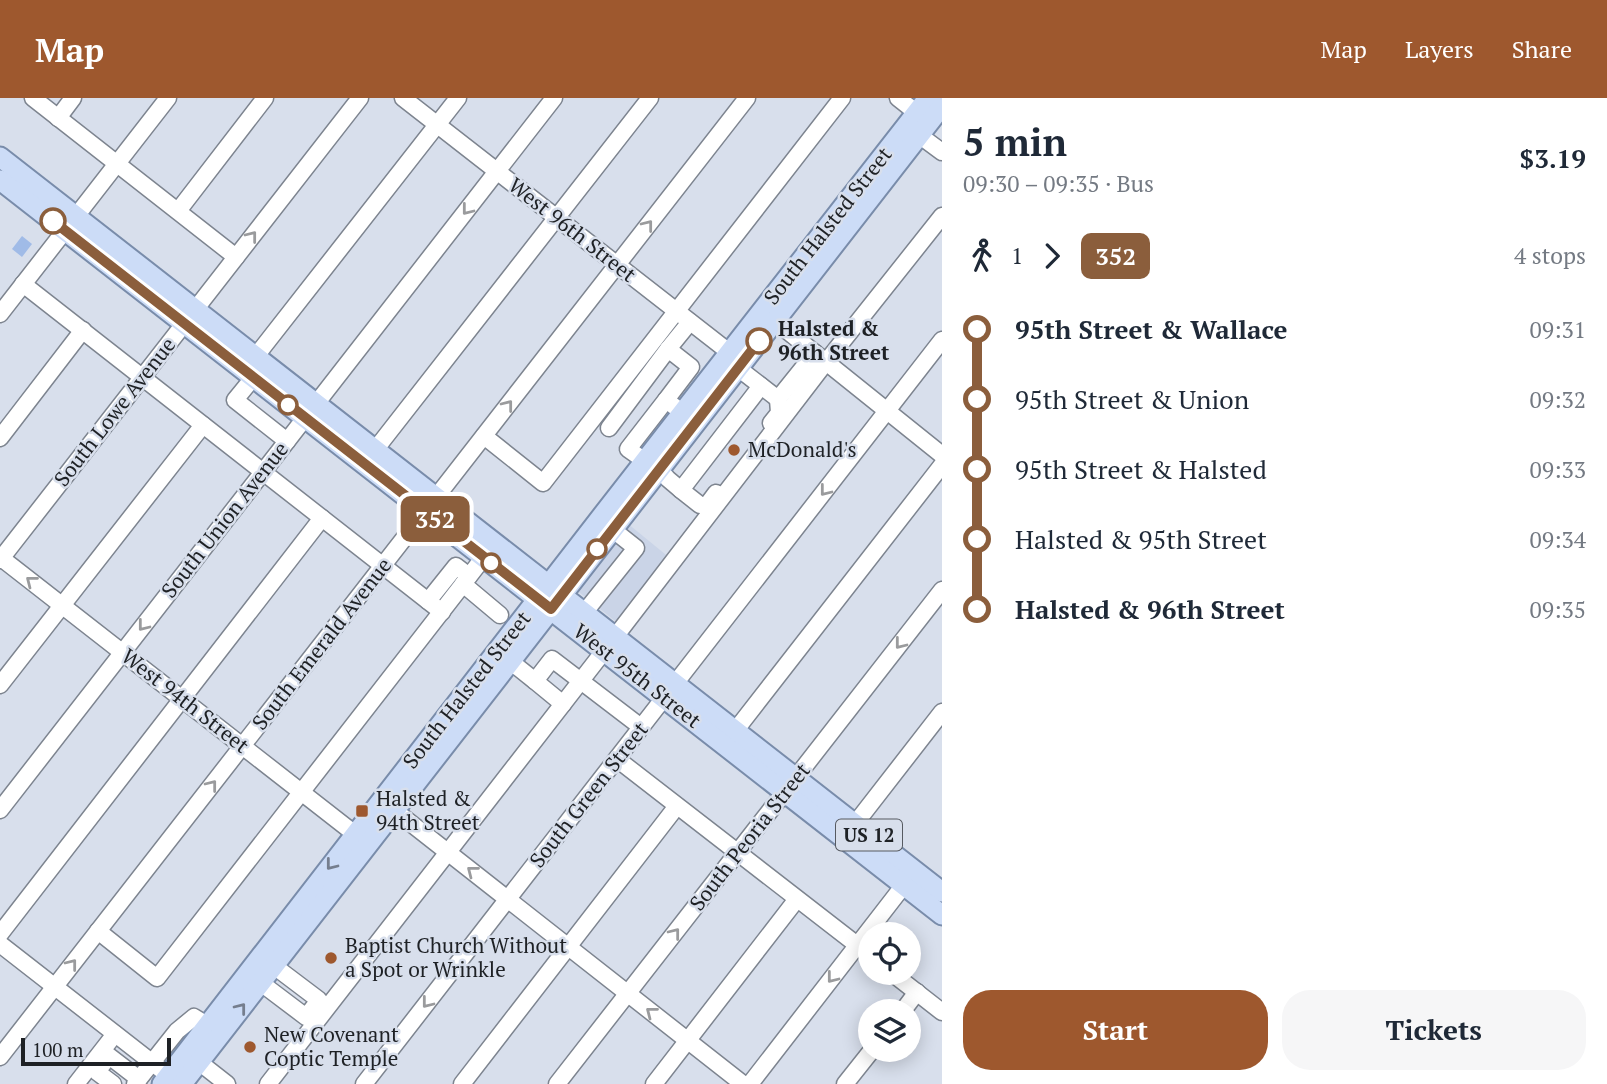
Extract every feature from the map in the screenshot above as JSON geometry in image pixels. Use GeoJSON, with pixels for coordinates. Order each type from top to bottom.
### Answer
{"type":"FeatureCollection","features":[{"type":"Feature","properties":{"kind":"main road","name":"South Halsted Street"},"geometry":{"type":"LineString","coordinates":[[193,1057],[207,1025],[360,841],[736,361],[922,105]]}},
{"type":"Feature","properties":{"kind":"main road","name":"South Halsted Street"},"geometry":{"type":"LineString","coordinates":[[384,810],[510,661],[550,597],[584,566],[612,529],[683,412],[775,321],[942,106]]}},
{"type":"Feature","properties":{"kind":"main road","name":"West 95th Street"},"geometry":{"type":"LineString","coordinates":[[0,157],[70,223],[189,316],[254,378],[375,450],[484,557],[550,597],[584,613],[610,644]]}},
{"type":"Feature","properties":{"kind":"main road","name":"West 95th Street"},"geometry":{"type":"LineString","coordinates":[[0,180],[70,223]]}},
{"type":"Feature","properties":{"kind":"main road","name":"West 95th Street"},"geometry":{"type":"LineString","coordinates":[[189,316],[256,356],[311,411],[669,691],[790,785],[855,824],[942,892]]}},
{"type":"Feature","properties":{"kind":"main road","name":"West 95th Street"},"geometry":{"type":"LineString","coordinates":[[669,691],[735,731],[790,785],[942,915]]}},
{"type":"Feature","properties":{"kind":"main road","name":"South Halsted Street"},"geometry":{"type":"LineString","coordinates":[[173,1082],[274,966],[360,841]]}},
{"type":"Feature","properties":{"kind":"street"},"geometry":{"type":"LineString","coordinates":[[33,98],[236,257]]}},
{"type":"Feature","properties":{"kind":"street"},"geometry":{"type":"LineString","coordinates":[[58,118],[73,98]]}},
{"type":"Feature","properties":{"kind":"street"},"geometry":{"type":"LineString","coordinates":[[0,314],[168,98]]}},
{"type":"Feature","properties":{"kind":"street"},"geometry":{"type":"LineString","coordinates":[[178,211],[265,98]]}},
{"type":"Feature","properties":{"kind":"street","name":"South Lowe Avenue"},"geometry":{"type":"LineString","coordinates":[[1,558],[360,98]]}},
{"type":"Feature","properties":{"kind":"street","name":"West 96th Street"},"geometry":{"type":"LineString","coordinates":[[403,98],[690,322],[778,399]]}},
{"type":"Feature","properties":{"kind":"street"},"geometry":{"type":"LineString","coordinates":[[256,356],[458,98]]}},
{"type":"Feature","properties":{"kind":"street","name":"South Union Avenue"},"geometry":{"type":"LineString","coordinates":[[0,810],[554,98]]}},
{"type":"Feature","properties":{"kind":"street"},"geometry":{"type":"LineString","coordinates":[[375,450],[650,98]]}},
{"type":"Feature","properties":{"kind":"street","name":"South Emerald Avenue"},"geometry":{"type":"LineString","coordinates":[[0,1057],[747,98]]}},
{"type":"Feature","properties":{"kind":"street"},"geometry":{"type":"LineString","coordinates":[[484,436],[543,483],[842,98]]}},
{"type":"Feature","properties":{"kind":"street"},"geometry":{"type":"LineString","coordinates":[[898,98],[922,105]]}},
{"type":"Feature","properties":{"kind":"street"},"geometry":{"type":"LineString","coordinates":[[919,135],[942,152]]}},
{"type":"Feature","properties":{"kind":"street"},"geometry":{"type":"LineString","coordinates":[[268,1084],[610,644],[821,358],[942,216]]}},
{"type":"Feature","properties":{"kind":"street"},"geometry":{"type":"LineString","coordinates":[[0,286],[18,290],[83,330],[442,612]]}},
{"type":"Feature","properties":{"kind":"street"},"geometry":{"type":"LineString","coordinates":[[775,321],[942,454]]}},
{"type":"Feature","properties":{"kind":"street"},"geometry":{"type":"LineString","coordinates":[[609,428],[690,322]]}},
{"type":"Feature","properties":{"kind":"street"},"geometry":{"type":"LineString","coordinates":[[0,438],[83,330]]}},
{"type":"Feature","properties":{"kind":"street","name":"South Green Street"},"geometry":{"type":"LineString","coordinates":[[364,1084],[942,340]]}},
{"type":"Feature","properties":{"kind":"street"},"geometry":{"type":"LineString","coordinates":[[668,349],[691,367],[628,449],[652,465],[700,505],[707,505],[779,414],[778,399],[821,358]]}},
{"type":"Feature","properties":{"kind":"street"},"geometry":{"type":"LineString","coordinates":[[254,378],[235,400],[287,441]]}},
{"type":"Feature","properties":{"kind":"street"},"geometry":{"type":"LineString","coordinates":[[681,490],[761,386]]}},
{"type":"Feature","properties":{"kind":"street"},"geometry":{"type":"LineString","coordinates":[[666,400],[683,412]]}},
{"type":"Feature","properties":{"kind":"street"},"geometry":{"type":"LineString","coordinates":[[0,685],[203,425]]}},
{"type":"Feature","properties":{"kind":"street"},"geometry":{"type":"LineString","coordinates":[[735,731],[942,465]]}},
{"type":"Feature","properties":{"kind":"street"},"geometry":{"type":"LineString","coordinates":[[0,934],[322,518]]}},
{"type":"Feature","properties":{"kind":"street"},"geometry":{"type":"LineString","coordinates":[[584,613],[636,548],[612,529]]}},
{"type":"Feature","properties":{"kind":"street"},"geometry":{"type":"LineString","coordinates":[[98,931],[158,978],[484,557]]}},
{"type":"Feature","properties":{"kind":"street","name":"West 94th Street"},"geometry":{"type":"LineString","coordinates":[[1,558],[302,792],[360,841]]}},
{"type":"Feature","properties":{"kind":"street"},"geometry":{"type":"LineString","coordinates":[[428,601],[456,566],[500,615]]}},
{"type":"Feature","properties":{"kind":"street"},"geometry":{"type":"LineString","coordinates":[[584,566],[607,584]]}},
{"type":"Feature","properties":{"kind":"street","name":"South Peoria Street"},"geometry":{"type":"LineString","coordinates":[[557,1084],[942,590]]}},
{"type":"Feature","properties":{"kind":"street"},"geometry":{"type":"LineString","coordinates":[[535,681],[552,659],[641,727]]}},
{"type":"Feature","properties":{"kind":"street"},"geometry":{"type":"LineString","coordinates":[[510,661],[563,704]]}},
{"type":"Feature","properties":{"kind":"street"},"geometry":{"type":"LineString","coordinates":[[855,824],[942,712]]}},
{"type":"Feature","properties":{"kind":"street"},"geometry":{"type":"LineString","coordinates":[[617,759],[858,947]]}},
{"type":"Feature","properties":{"kind":"street"},"geometry":{"type":"LineString","coordinates":[[461,1084],[677,806]]}},
{"type":"Feature","properties":{"kind":"street"},"geometry":{"type":"LineString","coordinates":[[384,810],[448,852],[743,1084]]}},
{"type":"Feature","properties":{"kind":"street"},"geometry":{"type":"LineString","coordinates":[[881,922],[904,885]]}},
{"type":"Feature","properties":{"kind":"street"},"geometry":{"type":"LineString","coordinates":[[654,1084],[797,899]]}},
{"type":"Feature","properties":{"kind":"street"},"geometry":{"type":"LineString","coordinates":[[0,944],[152,1062],[173,1082]]}},
{"type":"Feature","properties":{"kind":"street"},"geometry":{"type":"LineString","coordinates":[[750,1084],[858,957]]}},
{"type":"Feature","properties":{"kind":"street"},"geometry":{"type":"LineString","coordinates":[[261,982],[306,1017],[319,1000],[274,966]]}},
{"type":"Feature","properties":{"kind":"street"},"geometry":{"type":"LineString","coordinates":[[908,985],[942,1012]]}},
{"type":"Feature","properties":{"kind":"street"},"geometry":{"type":"LineString","coordinates":[[912,999],[917,992]]}},
{"type":"Feature","properties":{"kind":"street"},"geometry":{"type":"LineString","coordinates":[[113,1084],[97,1072],[109,1056],[137,1082],[177,1031],[194,1017],[207,1025]]}},
{"type":"Feature","properties":{"kind":"street"},"geometry":{"type":"LineString","coordinates":[[76,1084],[115,1034]]}},
{"type":"Feature","properties":{"kind":"street"},"geometry":{"type":"LineString","coordinates":[[193,1057],[227,1084]]}},
{"type":"Feature","properties":{"kind":"street"},"geometry":{"type":"LineString","coordinates":[[845,1084],[862,1062]]}},
{"type":"Feature","properties":{"kind":"shaded area"},"geometry":{"type":"Polygon","coordinates":[[[22,236],[32,244],[22,257],[12,249],[22,236]]]}},
{"type":"Feature","properties":{"kind":"shaded area"},"geometry":{"type":"Polygon","coordinates":[[[627,523],[671,559],[619,624],[575,589],[627,523]]]}},
{"type":"Feature","properties":{"kind":"bus line","name":"352"},"geometry":{"type":"LineString","coordinates":[[53,221],[551,609],[759,341]]}},
{"type":"Feature","properties":{"kind":"place","name":"Halsted & 96th Street"},"geometry":{"type":"Point","coordinates":[759,341]}},
{"type":"Feature","properties":{"kind":"place","name":"McDonald's"},"geometry":{"type":"Point","coordinates":[734,450]}},
{"type":"Feature","properties":{"kind":"place","name":"Halsted & 94th Street"},"geometry":{"type":"Point","coordinates":[362,811]}},
{"type":"Feature","properties":{"kind":"place","name":"Baptist Church Without a Spot or Wrinkle"},"geometry":{"type":"Point","coordinates":[331,958]}},
{"type":"Feature","properties":{"kind":"place","name":"New Covenant Coptic Temple"},"geometry":{"type":"Point","coordinates":[250,1047]}}]}
